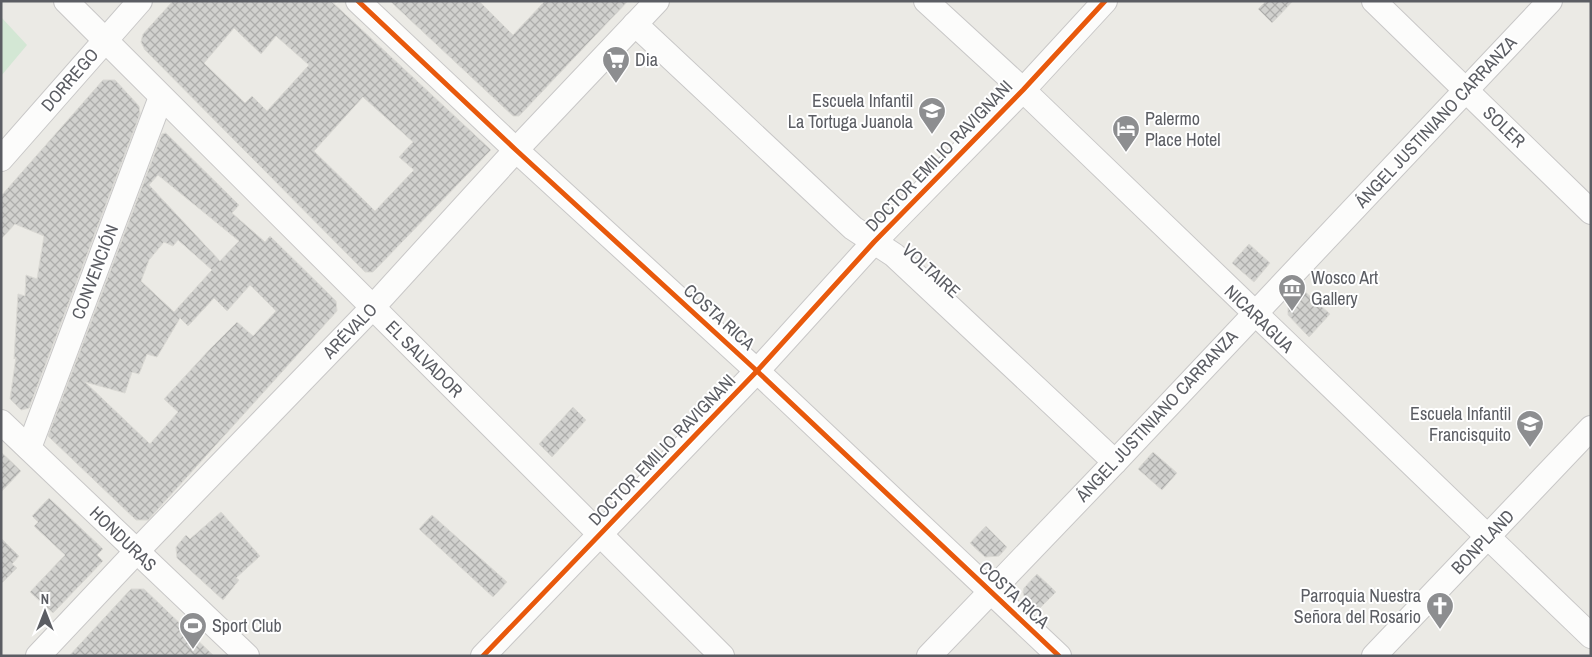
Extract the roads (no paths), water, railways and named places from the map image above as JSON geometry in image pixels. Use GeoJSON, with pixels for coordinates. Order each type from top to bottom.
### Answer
{"type":"FeatureCollection","features":[{"type":"Feature","properties":{"kind":"street","name":"EL SALVADOR"},"geometry":{"type":"LineString","coordinates":[[66,1],[722,656]]}},
{"type":"Feature","properties":{"kind":"street","name":"DORREGO"},"geometry":{"type":"LineString","coordinates":[[1,159],[140,1]]}},
{"type":"Feature","properties":{"kind":"street","name":"COSTA RICA"},"geometry":{"type":"LineString","coordinates":[[358,1],[516,150],[757,371],[1058,656]]}},
{"type":"Feature","properties":{"kind":"street","name":"ARÉVALO"},"geometry":{"type":"LineString","coordinates":[[38,656],[372,308],[516,150],[657,1]]}},
{"type":"Feature","properties":{"kind":"street","name":"NICARAGUA"},"geometry":{"type":"LineString","coordinates":[[926,1],[1023,90],[1487,539],[1591,636]]}},
{"type":"Feature","properties":{"kind":"street","name":"DOCTOR EMILIO RAVIGNANI"},"geometry":{"type":"LineString","coordinates":[[483,656],[757,371],[874,242],[1023,90],[1106,1]]}},
{"type":"Feature","properties":{"kind":"street","name":"SOLER"},"geometry":{"type":"LineString","coordinates":[[1374,1],[1591,212]]}},
{"type":"Feature","properties":{"kind":"street","name":"ÁNGEL JUSTINIANO CARRANZA"},"geometry":{"type":"LineString","coordinates":[[929,656],[1115,462],[1550,1]]}},
{"type":"Feature","properties":{"kind":"street","name":"VOLTAIRE"},"geometry":{"type":"LineString","coordinates":[[635,24],[853,228],[894,255],[1115,462]]}},
{"type":"Feature","properties":{"kind":"street","name":"CONVENCIÓN"},"geometry":{"type":"LineString","coordinates":[[29,448],[161,97]]}},
{"type":"Feature","properties":{"kind":"street","name":"HONDURAS"},"geometry":{"type":"LineString","coordinates":[[1,422],[247,656]]}},
{"type":"Feature","properties":{"kind":"street","name":"BONPLAND"},"geometry":{"type":"LineString","coordinates":[[1374,656],[1591,428]]}},
{"type":"Feature","properties":{"kind":"place","name":"Dia"},"geometry":{"type":"Point","coordinates":[616,84]}},
{"type":"Feature","properties":{"kind":"place","name":"Escuela Infantil La Tortuga Juanola"},"geometry":{"type":"Point","coordinates":[932,135]}},
{"type":"Feature","properties":{"kind":"place","name":"Palermo Place Hotel"},"geometry":{"type":"Point","coordinates":[1126,153]}},
{"type":"Feature","properties":{"kind":"place","name":"Wosco Art Gallery"},"geometry":{"type":"Point","coordinates":[1292,312]}},
{"type":"Feature","properties":{"kind":"place","name":"Escuela Infantil Francisquito"},"geometry":{"type":"Point","coordinates":[1530,448]}},
{"type":"Feature","properties":{"kind":"place","name":"Parroquia Nuestra Señora del Rosario"},"geometry":{"type":"Point","coordinates":[1440,630]}},
{"type":"Feature","properties":{"kind":"place","name":"Sport Club"},"geometry":{"type":"Point","coordinates":[193,650]}}]}
